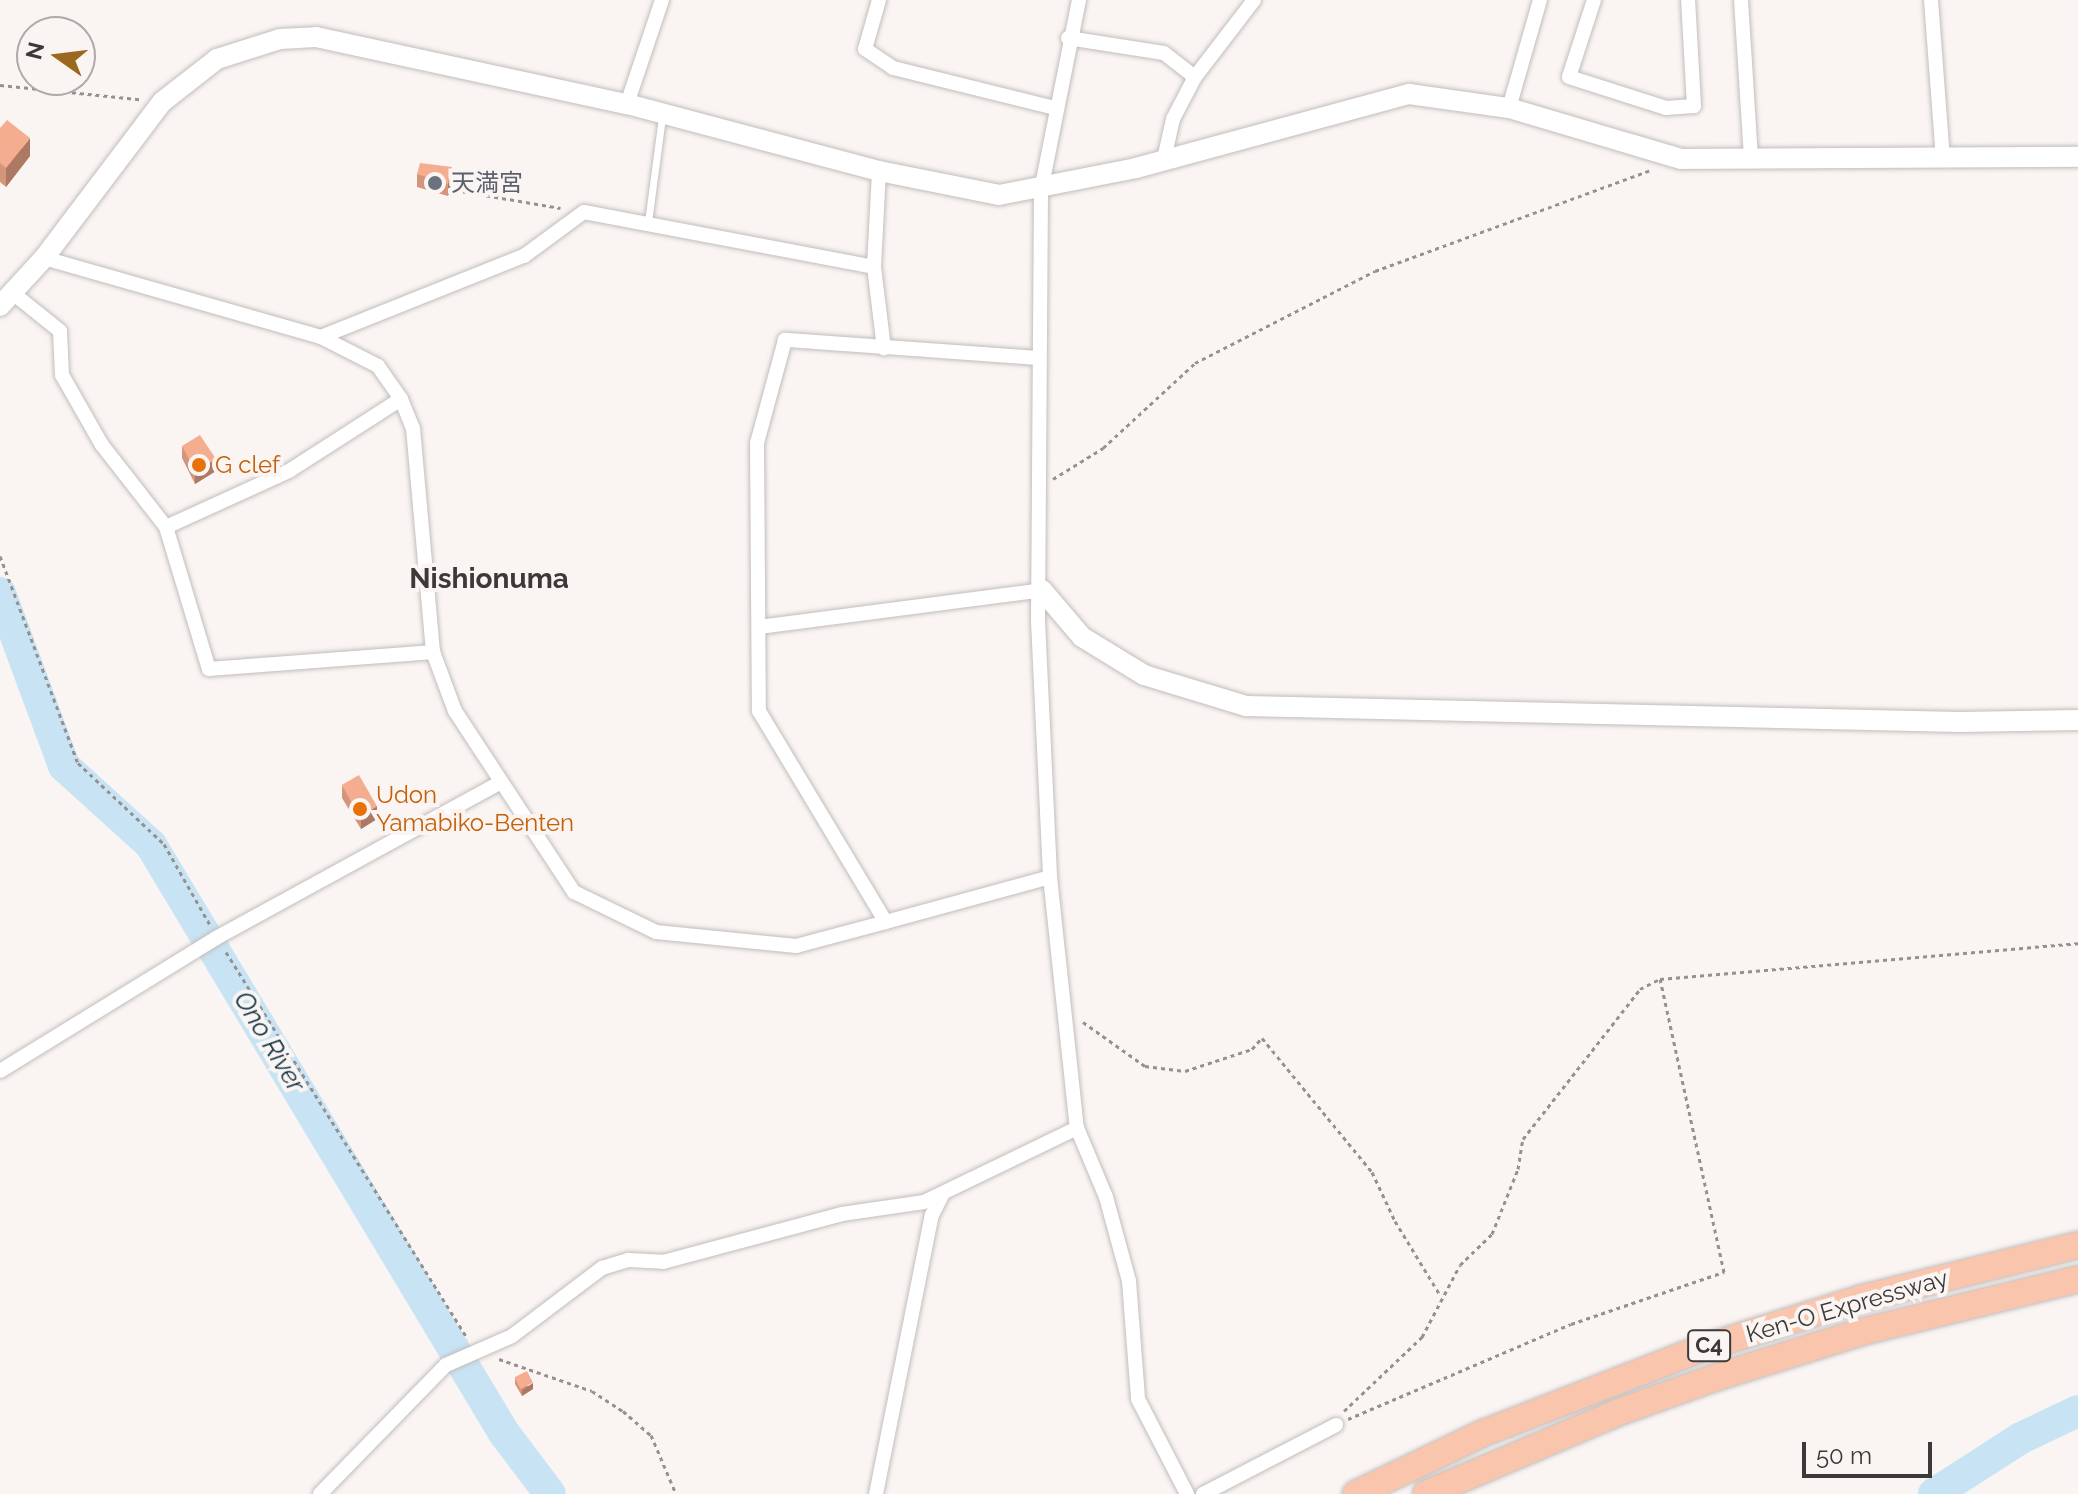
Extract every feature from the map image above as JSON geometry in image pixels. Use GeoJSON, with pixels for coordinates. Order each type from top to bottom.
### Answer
{"type":"FeatureCollection","features":[{"type":"Feature","properties":{"kind":"highway","name":"Ken-O Expressway"},"geometry":{"type":"LineString","coordinates":[[1356,1494],[1481,1434],[1703,1348],[1863,1298],[2078,1245]]}},
{"type":"Feature","properties":{"kind":"highway","name":"Ken-O Expressway"},"geometry":{"type":"LineString","coordinates":[[1426,1494],[1622,1411],[1714,1378],[1865,1331],[2078,1279]]}},
{"type":"Feature","properties":{"kind":"street"},"geometry":{"type":"LineString","coordinates":[[627,104],[662,0]]}},
{"type":"Feature","properties":{"kind":"street"},"geometry":{"type":"LineString","coordinates":[[879,0],[865,49],[893,68],[1055,108]]}},
{"type":"Feature","properties":{"kind":"street"},"geometry":{"type":"LineString","coordinates":[[1079,0],[1068,38],[1041,191],[1038,484],[1042,590],[1038,621],[1050,877],[1068,1009],[1077,1128],[1106,1197],[1129,1281],[1138,1399],[1187,1494]]}},
{"type":"Feature","properties":{"kind":"street"},"geometry":{"type":"LineString","coordinates":[[1164,159],[1173,119],[1195,77],[1254,0]]}},
{"type":"Feature","properties":{"kind":"street"},"geometry":{"type":"LineString","coordinates":[[1509,108],[1540,0]]}},
{"type":"Feature","properties":{"kind":"street"},"geometry":{"type":"LineString","coordinates":[[1594,0],[1569,77],[1666,108],[1694,106],[1688,0]]}},
{"type":"Feature","properties":{"kind":"street"},"geometry":{"type":"LineString","coordinates":[[1741,0],[1751,158]]}},
{"type":"Feature","properties":{"kind":"street"},"geometry":{"type":"LineString","coordinates":[[1931,0],[1943,160]]}},
{"type":"Feature","properties":{"kind":"street"},"geometry":{"type":"LineString","coordinates":[[433,652],[209,669],[166,527],[102,445],[62,375],[60,331],[7,300],[44,258],[162,102],[192,74],[238,50],[280,39],[316,37],[627,104],[879,171],[999,195],[1041,191],[1409,94],[1509,108],[1681,159],[2078,157]]}},
{"type":"Feature","properties":{"kind":"street"},"geometry":{"type":"LineString","coordinates":[[1068,38],[1164,53],[1195,77]]}},
{"type":"Feature","properties":{"kind":"street"},"geometry":{"type":"LineString","coordinates":[[879,171],[874,267],[884,348]]}},
{"type":"Feature","properties":{"kind":"street"},"geometry":{"type":"LineString","coordinates":[[321,337],[524,256],[584,212],[874,267]]}},
{"type":"Feature","properties":{"kind":"street"},"geometry":{"type":"LineString","coordinates":[[44,258],[321,337],[378,366],[401,399],[413,428],[433,652],[455,711],[499,783],[574,892],[656,932],[796,946],[1050,877]]}},
{"type":"Feature","properties":{"kind":"street"},"geometry":{"type":"LineString","coordinates":[[886,922],[759,711],[757,443],[785,340],[1038,358]]}},
{"type":"Feature","properties":{"kind":"street"},"geometry":{"type":"LineString","coordinates":[[166,527],[289,471],[401,399]]}},
{"type":"Feature","properties":{"kind":"street"},"geometry":{"type":"LineString","coordinates":[[759,627],[1042,590]]}},
{"type":"Feature","properties":{"kind":"street"},"geometry":{"type":"LineString","coordinates":[[1042,590],[1082,637],[1144,675],[1246,706],[1960,722],[2078,720]]}},
{"type":"Feature","properties":{"kind":"street"},"geometry":{"type":"LineString","coordinates":[[0,1071],[216,938],[499,783]]}},
{"type":"Feature","properties":{"kind":"street"},"geometry":{"type":"LineString","coordinates":[[320,1494],[446,1365],[512,1336],[602,1268],[629,1260],[673,1259],[842,1214],[942,1195],[1077,1128]]}},
{"type":"Feature","properties":{"kind":"street"},"geometry":{"type":"LineString","coordinates":[[876,1494],[932,1215],[942,1195]]}},
{"type":"Feature","properties":{"kind":"street"},"geometry":{"type":"LineString","coordinates":[[1203,1494],[1336,1425]]}},
{"type":"Feature","properties":{"kind":"lane"},"geometry":{"type":"LineString","coordinates":[[648,222],[662,114]]}},
{"type":"Feature","properties":{"kind":"path"},"geometry":{"type":"LineString","coordinates":[[0,85],[162,102]]}},
{"type":"Feature","properties":{"kind":"path"},"geometry":{"type":"LineString","coordinates":[[1038,484],[1103,448],[1195,363],[1375,271],[1681,159]]}},
{"type":"Feature","properties":{"kind":"path"},"geometry":{"type":"LineString","coordinates":[[455,190],[584,212]]}},
{"type":"Feature","properties":{"kind":"path"},"geometry":{"type":"LineString","coordinates":[[0,556],[78,763],[164,844],[216,938],[475,1353],[592,1391],[623,1411],[651,1435],[676,1494]]}},
{"type":"Feature","properties":{"kind":"path"},"geometry":{"type":"LineString","coordinates":[[1336,1425],[1346,1408],[1422,1337],[1440,1295],[1460,1265],[1492,1234],[1518,1169],[1523,1139],[1629,1000],[1660,979],[2078,943]]}},
{"type":"Feature","properties":{"kind":"path"},"geometry":{"type":"LineString","coordinates":[[1336,1425],[1571,1324],[1724,1272],[1660,979]]}},
{"type":"Feature","properties":{"kind":"path"},"geometry":{"type":"LineString","coordinates":[[1068,1009],[1109,1045],[1158,1068],[1185,1071],[1252,1049],[1262,1038],[1372,1172],[1440,1295]]}},
{"type":"Feature","properties":{"kind":"water"},"geometry":{"type":"Polygon","coordinates":[[[509,1430],[557,1494],[543,1494],[500,1437],[509,1430]]]}},
{"type":"Feature","properties":{"kind":"building"},"geometry":{"type":"Polygon","coordinates":[[[7,120],[30,138],[6,168],[0,163],[0,128],[7,120]]]}},
{"type":"Feature","properties":{"kind":"building"},"geometry":{"type":"Polygon","coordinates":[[[420,163],[452,167],[448,184],[417,174],[420,163]]]}},
{"type":"Feature","properties":{"kind":"building"},"geometry":{"type":"Polygon","coordinates":[[[200,435],[216,459],[195,471],[182,446],[200,435]]]}},
{"type":"Feature","properties":{"kind":"building"},"geometry":{"type":"Polygon","coordinates":[[[359,775],[377,806],[360,816],[342,785],[359,775]]]}},
{"type":"Feature","properties":{"kind":"building"},"geometry":{"type":"Polygon","coordinates":[[[527,1371],[533,1383],[520,1389],[515,1377],[527,1371]]]}},
{"type":"Feature","properties":{"kind":"waterway","name":"Ono River"},"geometry":{"type":"LineString","coordinates":[[0,593],[64,766],[151,845],[504,1433],[550,1494]]}},
{"type":"Feature","properties":{"kind":"waterway","name":"Ono River"},"geometry":{"type":"LineString","coordinates":[[1934,1494],[2021,1438],[2078,1411]]}},
{"type":"Feature","properties":{"kind":"place","name":"天満宮"},"geometry":{"type":"Point","coordinates":[435,183]}},
{"type":"Feature","properties":{"kind":"place","name":"G clef"},"geometry":{"type":"Point","coordinates":[199,465]}},
{"type":"Feature","properties":{"kind":"place","name":"Udon Yamabiko-Benten"},"geometry":{"type":"Point","coordinates":[360,809]}},
{"type":"Feature","properties":{"kind":"district","name":"Nishionuma"},"geometry":{"type":"Point","coordinates":[489,579]}}]}
